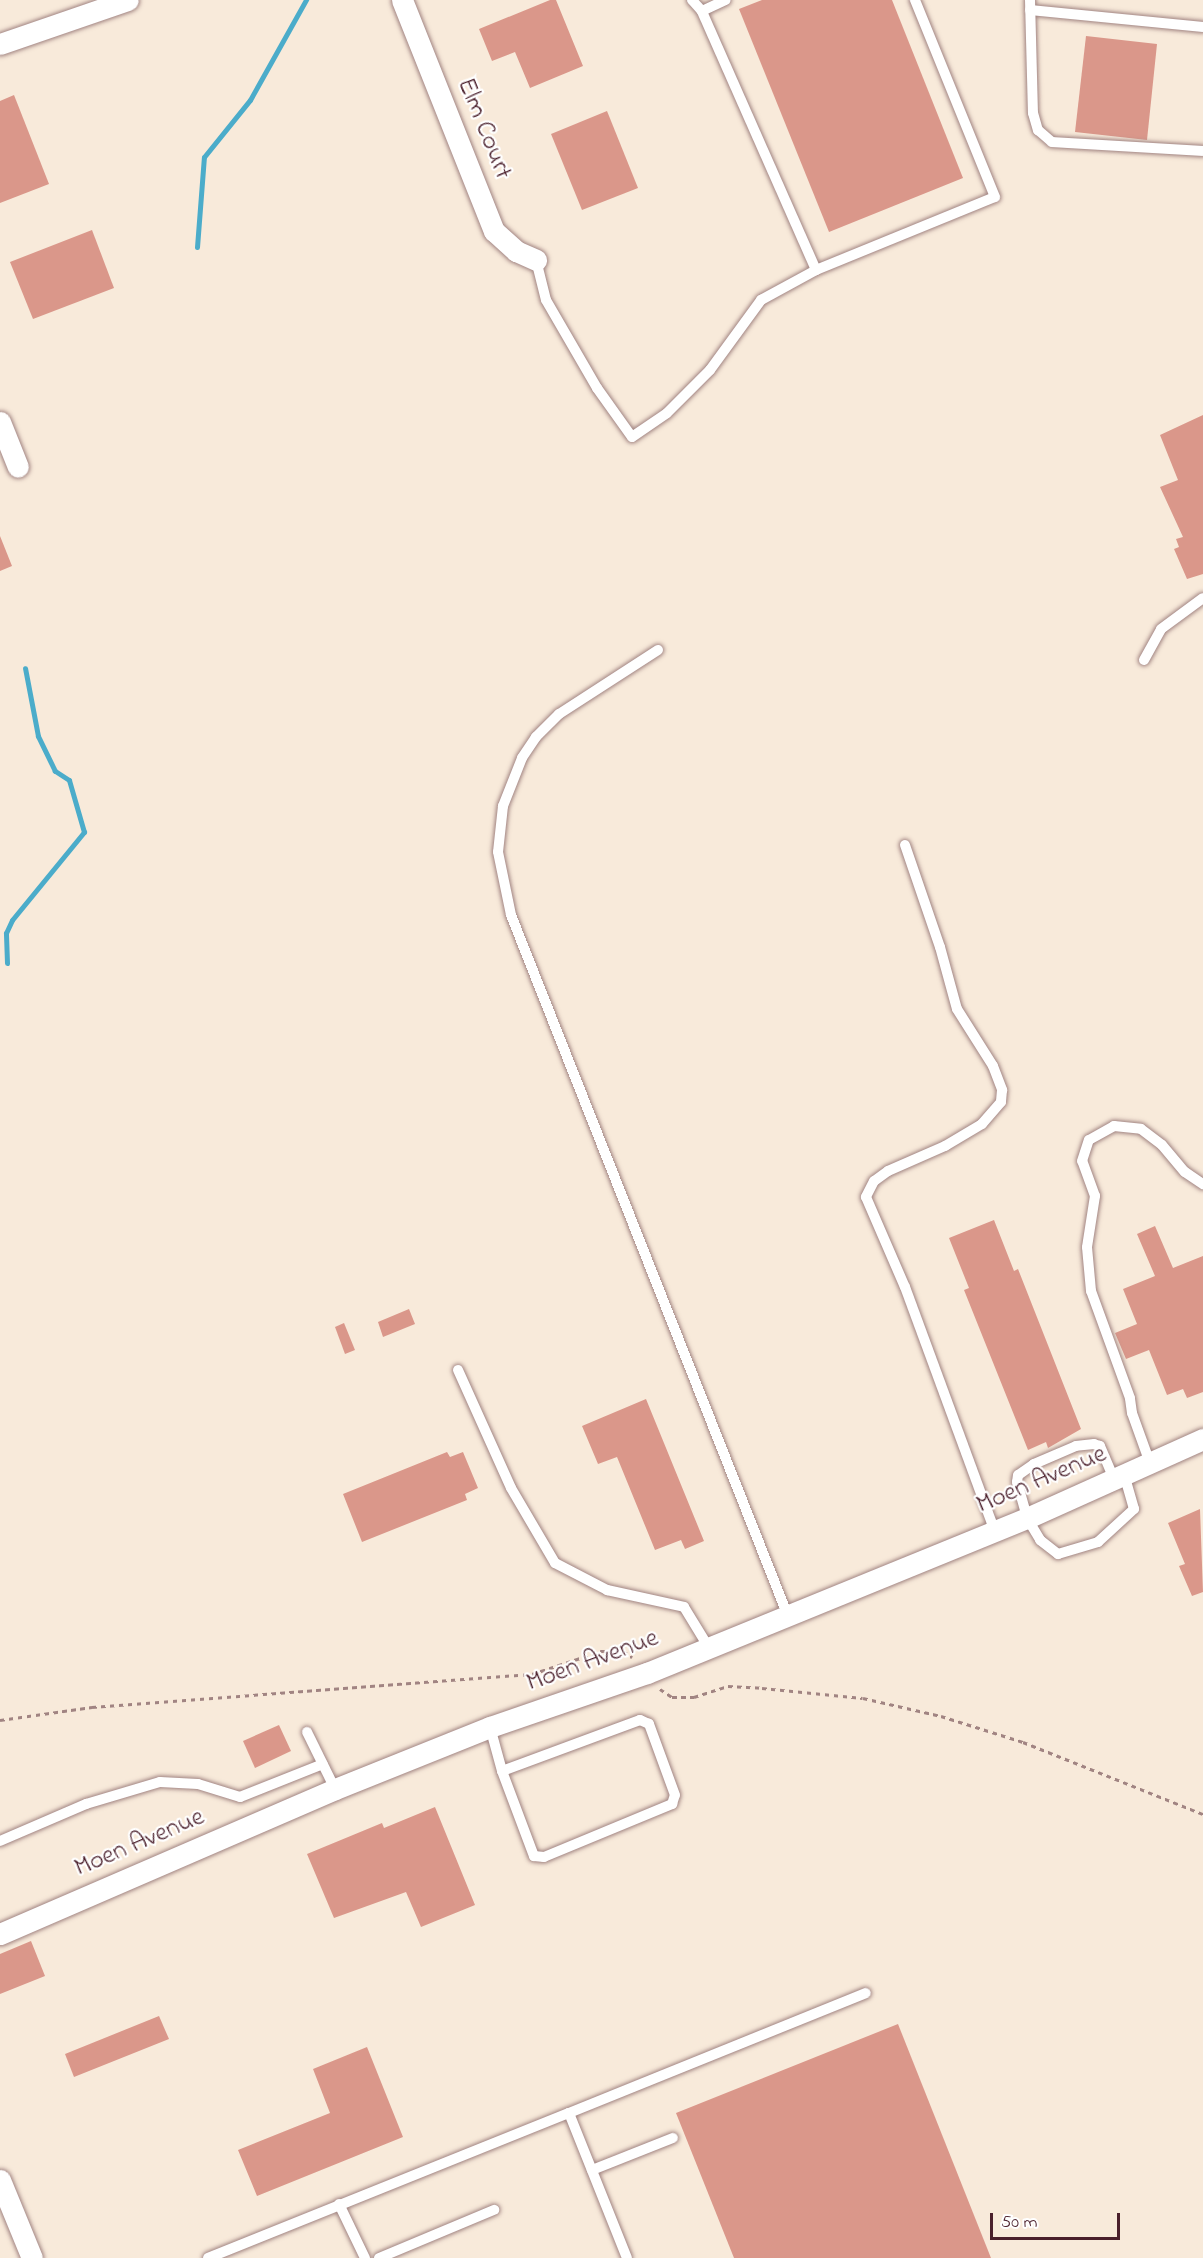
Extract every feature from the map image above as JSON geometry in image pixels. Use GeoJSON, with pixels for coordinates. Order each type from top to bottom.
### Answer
{"type":"FeatureCollection","features":[{"type":"Feature","properties":{"kind":"street"},"geometry":{"type":"LineString","coordinates":[[0,44],[128,0]]}},
{"type":"Feature","properties":{"kind":"street","name":"Elm Court"},"geometry":{"type":"LineString","coordinates":[[402,0],[494,231],[516,251],[536,260]]}},
{"type":"Feature","properties":{"kind":"street"},"geometry":{"type":"LineString","coordinates":[[0,422],[18,467]]}},
{"type":"Feature","properties":{"kind":"street","name":"Moen Avenue"},"geometry":{"type":"LineString","coordinates":[[0,1934],[335,1789],[490,1727],[709,1648],[1028,1518],[1203,1439]]}},
{"type":"Feature","properties":{"kind":"street"},"geometry":{"type":"LineString","coordinates":[[0,2180],[32,2258]]}},
{"type":"Feature","properties":{"kind":"lane"},"geometry":{"type":"LineString","coordinates":[[692,0],[702,10],[816,270]]}},
{"type":"Feature","properties":{"kind":"lane"},"geometry":{"type":"LineString","coordinates":[[702,10],[726,0]]}},
{"type":"Feature","properties":{"kind":"lane"},"geometry":{"type":"LineString","coordinates":[[536,260],[546,300],[597,388],[632,437],[667,413],[710,370],[761,300],[816,270],[995,197],[915,0]]}},
{"type":"Feature","properties":{"kind":"lane"},"geometry":{"type":"LineString","coordinates":[[1203,27],[1030,5],[1033,113],[1038,130],[1052,142],[1203,151]]}},
{"type":"Feature","properties":{"kind":"lane"},"geometry":{"type":"LineString","coordinates":[[1144,660],[1161,629],[1203,598]]}},
{"type":"Feature","properties":{"kind":"lane"},"geometry":{"type":"LineString","coordinates":[[658,650],[559,714],[536,737],[522,758],[503,806],[498,852],[511,915],[788,1616]]}},
{"type":"Feature","properties":{"kind":"lane"},"geometry":{"type":"LineString","coordinates":[[906,845],[940,947],[957,1009],[993,1066],[1002,1090],[1001,1102],[982,1124],[945,1146],[888,1171],[874,1181],[866,1197],[905,1287],[995,1531]]}},
{"type":"Feature","properties":{"kind":"lane"},"geometry":{"type":"LineString","coordinates":[[1150,1463],[1132,1413],[1130,1398],[1090,1291],[1087,1247],[1095,1196],[1082,1161],[1089,1140],[1114,1126],[1141,1129],[1162,1145],[1185,1172],[1203,1184]]}},
{"type":"Feature","properties":{"kind":"lane"},"geometry":{"type":"LineString","coordinates":[[458,1370],[511,1488],[555,1563],[607,1590],[684,1607],[709,1648]]}},
{"type":"Feature","properties":{"kind":"lane"},"geometry":{"type":"LineString","coordinates":[[1094,1444],[1100,1446],[1119,1477],[1134,1509],[1098,1542],[1058,1554],[1040,1540],[1028,1518],[1017,1482],[1018,1475],[1034,1464],[1076,1446],[1094,1444]]}},
{"type":"Feature","properties":{"kind":"lane"},"geometry":{"type":"LineString","coordinates":[[490,1727],[502,1771],[534,1856],[544,1857],[672,1804],[675,1795],[649,1724],[640,1720],[502,1771]]}},
{"type":"Feature","properties":{"kind":"lane"},"geometry":{"type":"LineString","coordinates":[[307,1732],[335,1789]]}},
{"type":"Feature","properties":{"kind":"lane"},"geometry":{"type":"LineString","coordinates":[[0,1842],[86,1804],[151,1784],[198,1784],[240,1797],[322,1764]]}},
{"type":"Feature","properties":{"kind":"lane"},"geometry":{"type":"LineString","coordinates":[[208,2258],[866,1993]]}},
{"type":"Feature","properties":{"kind":"lane"},"geometry":{"type":"LineString","coordinates":[[569,2114],[627,2258]]}},
{"type":"Feature","properties":{"kind":"lane"},"geometry":{"type":"LineString","coordinates":[[592,2170],[673,2138]]}},
{"type":"Feature","properties":{"kind":"lane"},"geometry":{"type":"LineString","coordinates":[[339,2204],[364,2258]]}},
{"type":"Feature","properties":{"kind":"lane"},"geometry":{"type":"LineString","coordinates":[[379,2258],[494,2210]]}},
{"type":"Feature","properties":{"kind":"building"},"geometry":{"type":"Polygon","coordinates":[[[550,0],[556,0],[583,66],[530,88],[515,52],[492,61],[479,29],[550,0]]]}},
{"type":"Feature","properties":{"kind":"building"},"geometry":{"type":"Polygon","coordinates":[[[762,0],[892,0],[963,178],[829,232],[739,9],[762,0]]]}},
{"type":"Feature","properties":{"kind":"building"},"geometry":{"type":"Polygon","coordinates":[[[1086,36],[1157,44],[1147,140],[1075,132],[1086,36]]]}},
{"type":"Feature","properties":{"kind":"building"},"geometry":{"type":"Polygon","coordinates":[[[14,95],[49,184],[0,203],[0,101],[14,95]]]}},
{"type":"Feature","properties":{"kind":"building"},"geometry":{"type":"Polygon","coordinates":[[[607,111],[638,188],[582,210],[551,134],[607,111]]]}},
{"type":"Feature","properties":{"kind":"building"},"geometry":{"type":"Polygon","coordinates":[[[92,230],[114,288],[33,319],[10,262],[92,230]]]}},
{"type":"Feature","properties":{"kind":"building"},"geometry":{"type":"Polygon","coordinates":[[[1203,415],[1203,574],[1187,579],[1174,549],[1179,547],[1176,539],[1183,537],[1160,487],[1178,480],[1160,435],[1203,415]]]}},
{"type":"Feature","properties":{"kind":"building"},"geometry":{"type":"Polygon","coordinates":[[[0,536],[12,566],[0,571],[0,536]]]}},
{"type":"Feature","properties":{"kind":"building"},"geometry":{"type":"Polygon","coordinates":[[[994,1220],[1014,1271],[1018,1269],[1081,1429],[1048,1448],[1046,1442],[1028,1450],[964,1290],[969,1288],[949,1238],[994,1220]]]}},
{"type":"Feature","properties":{"kind":"building"},"geometry":{"type":"Polygon","coordinates":[[[1155,1226],[1173,1268],[1203,1256],[1203,1392],[1187,1398],[1183,1389],[1167,1395],[1149,1350],[1126,1359],[1115,1333],[1137,1324],[1123,1289],[1155,1276],[1137,1234],[1155,1226]]]}},
{"type":"Feature","properties":{"kind":"building"},"geometry":{"type":"Polygon","coordinates":[[[409,1309],[415,1324],[383,1337],[378,1322],[409,1309]]]}},
{"type":"Feature","properties":{"kind":"building"},"geometry":{"type":"Polygon","coordinates":[[[344,1323],[355,1350],[345,1354],[335,1327],[344,1323]]]}},
{"type":"Feature","properties":{"kind":"building"},"geometry":{"type":"Polygon","coordinates":[[[646,1399],[704,1541],[685,1549],[681,1540],[655,1550],[617,1457],[598,1464],[582,1426],[646,1399]]]}},
{"type":"Feature","properties":{"kind":"building"},"geometry":{"type":"Polygon","coordinates":[[[447,1452],[450,1457],[463,1452],[478,1488],[465,1494],[467,1500],[362,1542],[343,1494],[447,1452]]]}},
{"type":"Feature","properties":{"kind":"building"},"geometry":{"type":"Polygon","coordinates":[[[1200,1509],[1203,1592],[1192,1596],[1179,1566],[1185,1564],[1168,1523],[1200,1509]]]}},
{"type":"Feature","properties":{"kind":"building"},"geometry":{"type":"Polygon","coordinates":[[[279,1725],[291,1751],[255,1768],[243,1741],[279,1725]]]}},
{"type":"Feature","properties":{"kind":"building"},"geometry":{"type":"Polygon","coordinates":[[[435,1807],[475,1905],[421,1927],[406,1892],[334,1918],[307,1854],[382,1823],[384,1828],[435,1807]]]}},
{"type":"Feature","properties":{"kind":"building"},"geometry":{"type":"Polygon","coordinates":[[[31,1941],[45,1976],[0,1994],[0,1954],[31,1941]]]}},
{"type":"Feature","properties":{"kind":"building"},"geometry":{"type":"Polygon","coordinates":[[[159,2016],[169,2039],[74,2077],[65,2054],[159,2016]]]}},
{"type":"Feature","properties":{"kind":"building"},"geometry":{"type":"Polygon","coordinates":[[[898,2024],[991,2258],[734,2258],[676,2113],[898,2024]]]}},
{"type":"Feature","properties":{"kind":"building"},"geometry":{"type":"Polygon","coordinates":[[[367,2047],[403,2137],[257,2196],[238,2150],[330,2113],[313,2069],[367,2047]]]}},
{"type":"Feature","properties":{"kind":"waterway"},"geometry":{"type":"LineString","coordinates":[[197,247],[204,157],[250,100],[306,0]]}},
{"type":"Feature","properties":{"kind":"waterway"},"geometry":{"type":"LineString","coordinates":[[7,963],[6,933],[12,920],[84,832],[69,780],[55,771],[38,736],[25,668]]}}]}
